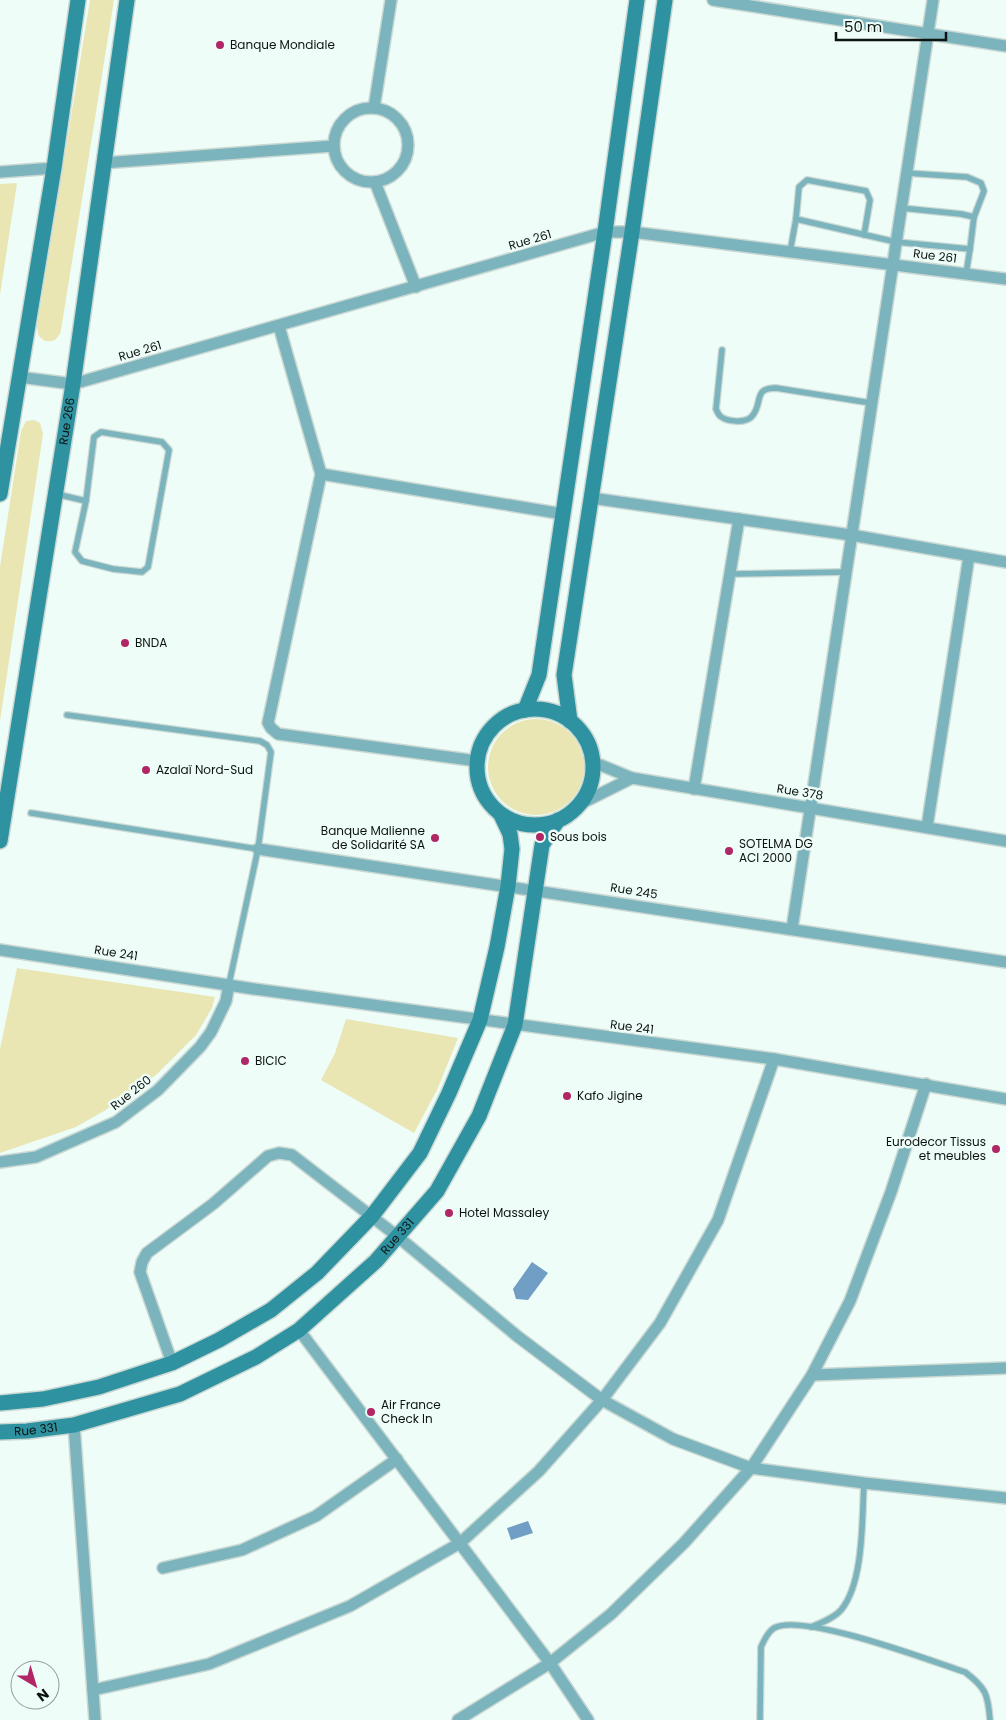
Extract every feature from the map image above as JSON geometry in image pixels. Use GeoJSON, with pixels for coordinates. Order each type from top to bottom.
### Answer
{"type":"FeatureCollection","features":[{"type":"Feature","properties":{"kind":"street"},"geometry":{"type":"LineString","coordinates":[[0,494],[54,168],[78,0]]}},
{"type":"Feature","properties":{"kind":"street","name":"Rue 266"},"geometry":{"type":"LineString","coordinates":[[0,841],[2,807],[74,384],[127,0]]}},
{"type":"Feature","properties":{"kind":"street"},"geometry":{"type":"LineString","coordinates":[[374,108],[391,0]]}},
{"type":"Feature","properties":{"kind":"street"},"geometry":{"type":"LineString","coordinates":[[525,710],[539,675],[605,232],[637,0]]}},
{"type":"Feature","properties":{"kind":"street"},"geometry":{"type":"LineString","coordinates":[[570,721],[564,675],[632,232],[665,0]]}},
{"type":"Feature","properties":{"kind":"street"},"geometry":{"type":"LineString","coordinates":[[712,0],[1006,46]]}},
{"type":"Feature","properties":{"kind":"street"},"geometry":{"type":"LineString","coordinates":[[792,929],[932,0]]}},
{"type":"Feature","properties":{"kind":"street"},"geometry":{"type":"LineString","coordinates":[[374,108],[382,110],[398,120],[405,130],[408,143],[406,156],[400,168],[387,178],[375,182],[358,180],[347,174],[335,156],[334,146],[336,132],[342,121],[349,115],[361,110],[374,108]]}},
{"type":"Feature","properties":{"kind":"street"},"geometry":{"type":"LineString","coordinates":[[103,163],[334,146]]}},
{"type":"Feature","properties":{"kind":"street"},"geometry":{"type":"LineString","coordinates":[[0,172],[54,168]]}},
{"type":"Feature","properties":{"kind":"street"},"geometry":{"type":"LineString","coordinates":[[375,182],[416,286]]}},
{"type":"Feature","properties":{"kind":"street","name":"Rue 261"},"geometry":{"type":"LineString","coordinates":[[74,384],[605,232],[632,232],[1006,279]]}},
{"type":"Feature","properties":{"kind":"street"},"geometry":{"type":"LineString","coordinates":[[279,326],[321,474],[268,723],[278,734],[477,761]]}},
{"type":"Feature","properties":{"kind":"street"},"geometry":{"type":"LineString","coordinates":[[19,377],[74,384]]}},
{"type":"Feature","properties":{"kind":"street"},"geometry":{"type":"LineString","coordinates":[[321,474],[563,514]]}},
{"type":"Feature","properties":{"kind":"street"},"geometry":{"type":"LineString","coordinates":[[591,498],[851,535],[1006,562]]}},
{"type":"Feature","properties":{"kind":"street"},"geometry":{"type":"LineString","coordinates":[[694,788],[739,519]]}},
{"type":"Feature","properties":{"kind":"street"},"geometry":{"type":"LineString","coordinates":[[927,827],[969,556]]}},
{"type":"Feature","properties":{"kind":"street"},"geometry":{"type":"LineString","coordinates":[[580,804],[588,792],[593,762],[589,746],[581,732],[570,721],[556,713],[540,709],[525,710],[507,716],[492,728],[482,743],[477,761],[477,777],[481,791],[490,804],[501,815],[514,822],[544,825],[558,820],[580,804],[632,778]]}},
{"type":"Feature","properties":{"kind":"street","name":"Rue 378"},"geometry":{"type":"LineString","coordinates":[[593,762],[632,778],[1006,841]]}},
{"type":"Feature","properties":{"kind":"street"},"geometry":{"type":"LineString","coordinates":[[0,1403],[43,1399],[99,1387],[172,1363],[219,1340],[271,1310],[317,1274],[372,1216],[420,1153],[449,1093],[480,1020],[497,947],[508,886],[512,849],[510,834],[501,815]]}},
{"type":"Feature","properties":{"kind":"street","name":"Rue 331"},"geometry":{"type":"LineString","coordinates":[[0,1432],[27,1431],[74,1425],[180,1394],[256,1357],[299,1330],[376,1261],[436,1191],[474,1125],[515,1025],[542,845],[558,820]]}},
{"type":"Feature","properties":{"kind":"street","name":"Rue 245"},"geometry":{"type":"LineString","coordinates":[[258,849],[1006,962]]}},
{"type":"Feature","properties":{"kind":"street","name":"Rue 241"},"geometry":{"type":"LineString","coordinates":[[0,950],[254,989],[774,1059],[1006,1099]]}},
{"type":"Feature","properties":{"kind":"street","name":"Rue 260"},"geometry":{"type":"LineString","coordinates":[[0,1162],[36,1158],[116,1122],[158,1090],[200,1047],[211,1032],[226,1000],[229,984]]}},
{"type":"Feature","properties":{"kind":"street"},"geometry":{"type":"LineString","coordinates":[[93,1690],[209,1664],[350,1606],[460,1543],[539,1471],[602,1400],[660,1324],[718,1220],[774,1059]]}},
{"type":"Feature","properties":{"kind":"street"},"geometry":{"type":"LineString","coordinates":[[458,1720],[550,1663],[611,1614],[684,1543],[751,1468],[812,1375],[850,1301],[891,1192],[926,1084]]}},
{"type":"Feature","properties":{"kind":"street"},"geometry":{"type":"LineString","coordinates":[[172,1363],[140,1272],[142,1262],[147,1253],[213,1204],[268,1156],[279,1153],[292,1155],[397,1236],[518,1336],[602,1400],[673,1439],[751,1468],[864,1483],[1006,1498]]}},
{"type":"Feature","properties":{"kind":"street"},"geometry":{"type":"LineString","coordinates":[[299,1330],[550,1663],[588,1720]]}},
{"type":"Feature","properties":{"kind":"street"},"geometry":{"type":"LineString","coordinates":[[812,1375],[1006,1368]]}},
{"type":"Feature","properties":{"kind":"street"},"geometry":{"type":"LineString","coordinates":[[74,1425],[95,1720]]}},
{"type":"Feature","properties":{"kind":"street"},"geometry":{"type":"LineString","coordinates":[[163,1568],[242,1550],[316,1516],[397,1459]]}},
{"type":"Feature","properties":{"kind":"lane"},"geometry":{"type":"LineString","coordinates":[[906,173],[967,177],[981,183],[984,191],[974,217],[966,274]]}},
{"type":"Feature","properties":{"kind":"lane"},"geometry":{"type":"LineString","coordinates":[[790,252],[799,187],[807,180],[866,190],[870,200],[864,235]]}},
{"type":"Feature","properties":{"kind":"lane"},"geometry":{"type":"LineString","coordinates":[[901,208],[974,217]]}},
{"type":"Feature","properties":{"kind":"lane"},"geometry":{"type":"LineString","coordinates":[[796,219],[896,242],[970,249]]}},
{"type":"Feature","properties":{"kind":"lane"},"geometry":{"type":"LineString","coordinates":[[722,350],[716,409],[720,416],[729,421],[747,420],[753,415],[761,393],[767,388],[871,403]]}},
{"type":"Feature","properties":{"kind":"lane"},"geometry":{"type":"LineString","coordinates":[[101,432],[162,442],[168,447],[148,567],[142,572],[113,569],[82,561],[78,558],[75,552],[86,501],[94,437],[101,432]]}},
{"type":"Feature","properties":{"kind":"lane"},"geometry":{"type":"LineString","coordinates":[[56,494],[86,501]]}},
{"type":"Feature","properties":{"kind":"lane"},"geometry":{"type":"LineString","coordinates":[[730,574],[846,572]]}},
{"type":"Feature","properties":{"kind":"lane"},"geometry":{"type":"LineString","coordinates":[[67,715],[260,742],[267,745],[272,752],[258,849],[229,984]]}},
{"type":"Feature","properties":{"kind":"lane"},"geometry":{"type":"LineString","coordinates":[[32,813],[258,849]]}},
{"type":"Feature","properties":{"kind":"lane"},"geometry":{"type":"LineString","coordinates":[[810,1627],[822,1623],[840,1610],[855,1583],[862,1526],[864,1483]]}},
{"type":"Feature","properties":{"kind":"lane"},"geometry":{"type":"LineString","coordinates":[[760,1720],[761,1647],[773,1628],[785,1624],[848,1633],[964,1672],[980,1683],[987,1693],[990,1720]]}},
{"type":"Feature","properties":{"kind":"shaded area"},"geometry":{"type":"Polygon","coordinates":[[[90,0],[114,0],[61,330],[55,340],[47,341],[43,340],[38,334],[37,326],[90,0]]]}},
{"type":"Feature","properties":{"kind":"shaded area"},"geometry":{"type":"Polygon","coordinates":[[[17,183],[0,295],[0,184],[17,183]]]}},
{"type":"Feature","properties":{"kind":"shaded area"},"geometry":{"type":"Polygon","coordinates":[[[34,420],[40,423],[43,434],[0,721],[0,567],[21,431],[26,421],[34,420]]]}},
{"type":"Feature","properties":{"kind":"shaded area"},"geometry":{"type":"Polygon","coordinates":[[[536,719],[554,723],[570,733],[580,749],[584,767],[580,785],[570,801],[554,811],[536,815],[518,811],[502,801],[492,785],[488,767],[492,749],[502,733],[518,723],[536,719]]]}},
{"type":"Feature","properties":{"kind":"shaded area"},"geometry":{"type":"Polygon","coordinates":[[[17,968],[215,997],[212,1008],[196,1035],[156,1075],[104,1111],[76,1127],[0,1153],[0,1049],[17,968]]]}},
{"type":"Feature","properties":{"kind":"shaded area"},"geometry":{"type":"Polygon","coordinates":[[[346,1019],[458,1038],[437,1090],[414,1133],[321,1080],[335,1053],[346,1019]]]}},
{"type":"Feature","properties":{"kind":"water"},"geometry":{"type":"Polygon","coordinates":[[[532,1262],[548,1273],[528,1300],[516,1299],[513,1289],[532,1262]]]}},
{"type":"Feature","properties":{"kind":"water"},"geometry":{"type":"Polygon","coordinates":[[[528,1521],[533,1533],[511,1540],[507,1528],[528,1521]]]}},
{"type":"Feature","properties":{"kind":"place","name":"Banque Mondiale"},"geometry":{"type":"Point","coordinates":[220,45]}},
{"type":"Feature","properties":{"kind":"place","name":"BNDA"},"geometry":{"type":"Point","coordinates":[125,643]}},
{"type":"Feature","properties":{"kind":"place","name":"Azalaï Nord-Sud"},"geometry":{"type":"Point","coordinates":[146,770]}},
{"type":"Feature","properties":{"kind":"place","name":"Sous bois"},"geometry":{"type":"Point","coordinates":[540,837]}},
{"type":"Feature","properties":{"kind":"place","name":"Banque Malienne de Solidarité SA"},"geometry":{"type":"Point","coordinates":[435,838]}},
{"type":"Feature","properties":{"kind":"place","name":"SOTELMA DG ACI 2000"},"geometry":{"type":"Point","coordinates":[729,851]}},
{"type":"Feature","properties":{"kind":"place","name":"BICIC"},"geometry":{"type":"Point","coordinates":[245,1061]}},
{"type":"Feature","properties":{"kind":"place","name":"Kafo Jigine"},"geometry":{"type":"Point","coordinates":[567,1096]}},
{"type":"Feature","properties":{"kind":"place","name":"Eurodecor Tissus et meubles"},"geometry":{"type":"Point","coordinates":[996,1149]}},
{"type":"Feature","properties":{"kind":"place","name":"Hotel Massaley"},"geometry":{"type":"Point","coordinates":[449,1213]}},
{"type":"Feature","properties":{"kind":"place","name":"Air France Check In"},"geometry":{"type":"Point","coordinates":[371,1412]}}]}
